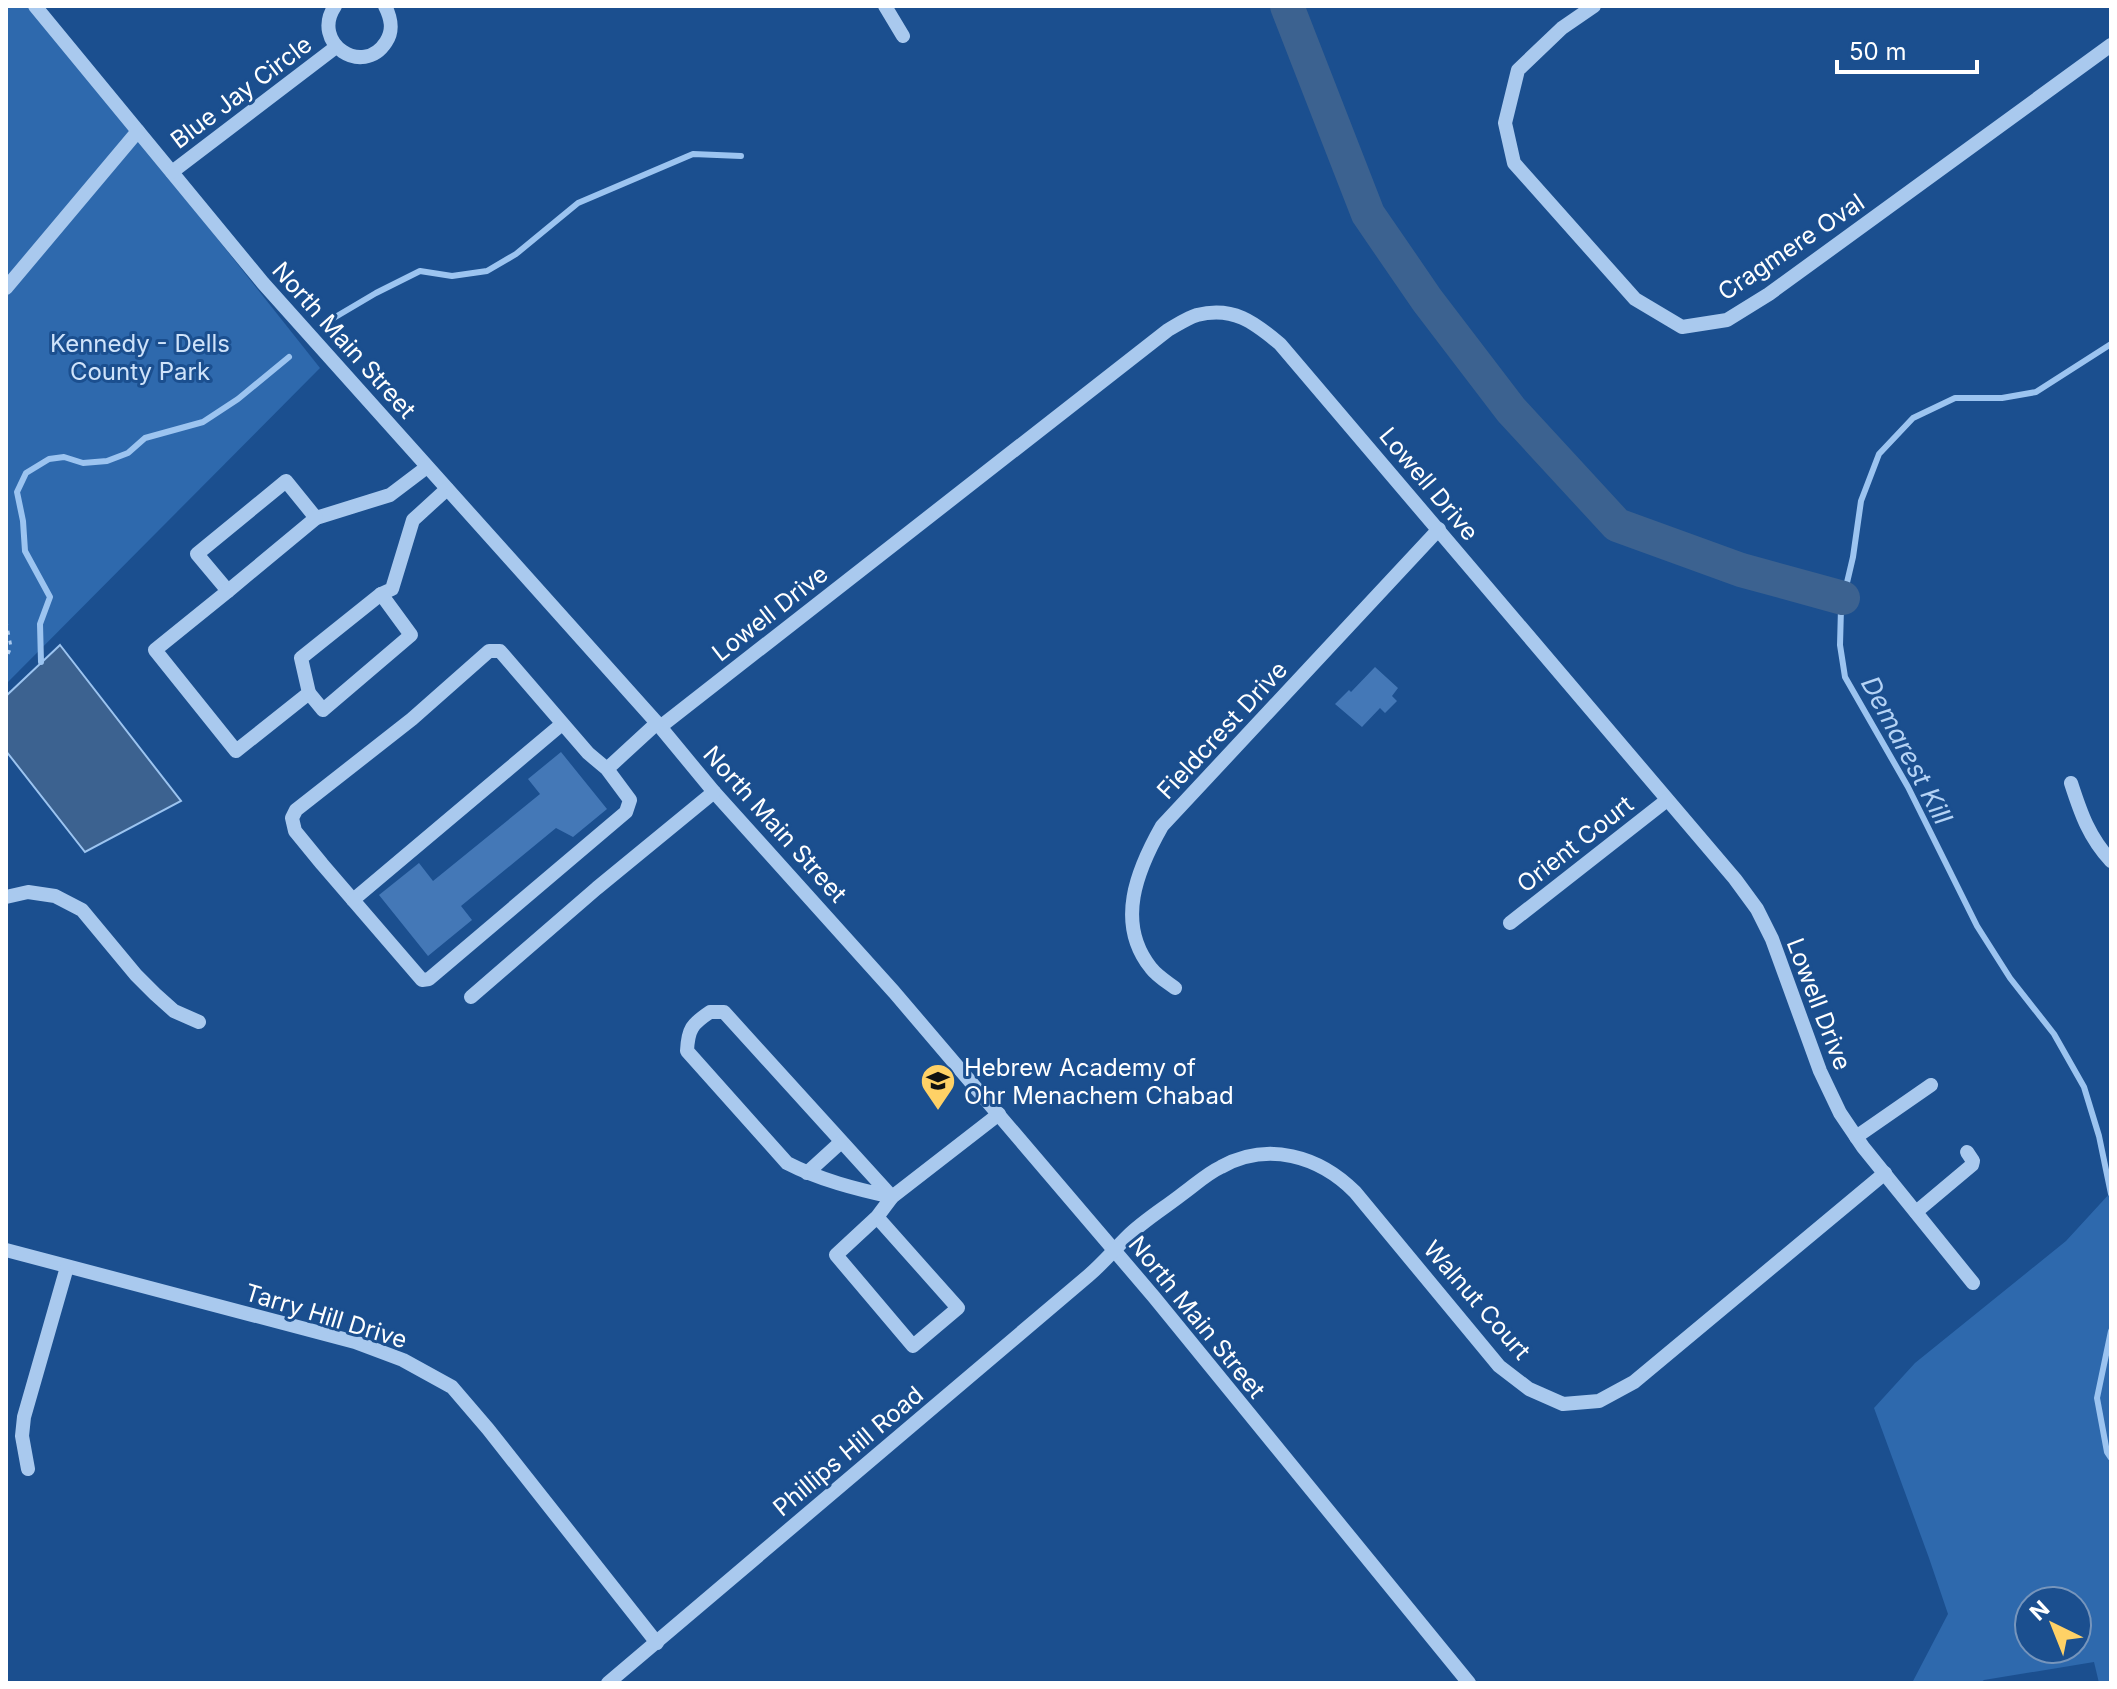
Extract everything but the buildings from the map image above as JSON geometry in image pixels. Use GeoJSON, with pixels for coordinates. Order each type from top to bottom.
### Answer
{"type":"FeatureCollection","features":[{"type":"Feature","properties":{"kind":"street","name":"North Main Street"},"geometry":{"type":"LineString","coordinates":[[35,6],[263,283],[844,935],[999,1114],[1469,1683]]}},
{"type":"Feature","properties":{"kind":"street","name":"Blue Jay Circle"},"geometry":{"type":"LineString","coordinates":[[335,6],[329,19],[331,39],[345,54],[355,57],[376,53],[390,37],[392,26],[385,6]]}},
{"type":"Feature","properties":{"kind":"street"},"geometry":{"type":"LineString","coordinates":[[885,6],[903,36]]}},
{"type":"Feature","properties":{"kind":"street","name":"Cragmere Oval"},"geometry":{"type":"LineString","coordinates":[[1594,6],[1562,28],[1518,70],[1505,123],[1514,163],[1635,299],[1682,327],[1727,320],[1769,294],[2111,45]]}},
{"type":"Feature","properties":{"kind":"street","name":"Blue Jay Circle"},"geometry":{"type":"LineString","coordinates":[[172,172],[336,47]]}},
{"type":"Feature","properties":{"kind":"street"},"geometry":{"type":"LineString","coordinates":[[6,288],[138,131]]}},
{"type":"Feature","properties":{"kind":"street","name":"Lowell Drive"},"geometry":{"type":"LineString","coordinates":[[607,769],[658,725],[1168,330],[1195,315],[1225,312],[1255,323],[1280,344],[1735,879],[1757,909],[1772,939],[1820,1071],[1840,1113],[1973,1283]]}},
{"type":"Feature","properties":{"kind":"street"},"geometry":{"type":"LineString","coordinates":[[309,693],[236,751],[155,650],[316,518],[390,495],[427,467]]}},
{"type":"Feature","properties":{"kind":"street"},"geometry":{"type":"LineString","coordinates":[[228,591],[197,554],[286,481],[316,518]]}},
{"type":"Feature","properties":{"kind":"street"},"geometry":{"type":"LineString","coordinates":[[381,594],[411,635],[323,710],[309,693],[301,658],[381,594],[392,589],[413,520],[447,489]]}},
{"type":"Feature","properties":{"kind":"street","name":"Fieldcrest Drive"},"geometry":{"type":"LineString","coordinates":[[1175,988],[1153,970],[1138,948],[1131,927],[1134,891],[1145,856],[1162,826],[1439,529]]}},
{"type":"Feature","properties":{"kind":"street"},"geometry":{"type":"LineString","coordinates":[[489,651],[500,651],[588,753],[607,769],[630,800],[626,812],[429,979],[422,980],[353,900],[295,831],[292,818],[296,810],[412,719],[489,651]]}},
{"type":"Feature","properties":{"kind":"street"},"geometry":{"type":"LineString","coordinates":[[353,900],[562,724]]}},
{"type":"Feature","properties":{"kind":"street"},"geometry":{"type":"LineString","coordinates":[[2071,783],[2081,815],[2096,844],[2111,861]]}},
{"type":"Feature","properties":{"kind":"street"},"geometry":{"type":"LineString","coordinates":[[471,997],[714,792]]}},
{"type":"Feature","properties":{"kind":"street","name":"Orient Court"},"geometry":{"type":"LineString","coordinates":[[1510,923],[1667,800]]}},
{"type":"Feature","properties":{"kind":"street"},"geometry":{"type":"LineString","coordinates":[[6,897],[28,892],[55,896],[82,910],[155,994],[174,1011],[199,1022]]}},
{"type":"Feature","properties":{"kind":"street"},"geometry":{"type":"LineString","coordinates":[[710,1012],[724,1012],[892,1197],[807,1173],[787,1163],[687,1051],[688,1036],[695,1022],[710,1012]]}},
{"type":"Feature","properties":{"kind":"street"},"geometry":{"type":"LineString","coordinates":[[1856,1137],[1931,1085]]}},
{"type":"Feature","properties":{"kind":"street"},"geometry":{"type":"LineString","coordinates":[[877,1217],[958,1308],[913,1346],[836,1255],[877,1217],[892,1197],[999,1114]]}},
{"type":"Feature","properties":{"kind":"street"},"geometry":{"type":"LineString","coordinates":[[807,1173],[841,1142]]}},
{"type":"Feature","properties":{"kind":"street"},"geometry":{"type":"LineString","coordinates":[[1916,1212],[1972,1165],[1967,1152]]}},
{"type":"Feature","properties":{"kind":"street","name":"Walnut Court"},"geometry":{"type":"LineString","coordinates":[[1115,1251],[1140,1226],[1220,1167],[1262,1154],[1278,1153],[1307,1159],[1333,1173],[1355,1192],[1499,1366],[1529,1389],[1563,1404],[1599,1401],[1634,1382],[1885,1173]]}},
{"type":"Feature","properties":{"kind":"street","name":"Tarry Hill Drive"},"geometry":{"type":"LineString","coordinates":[[6,1250],[355,1342],[403,1360],[452,1387],[657,1643]]}},
{"type":"Feature","properties":{"kind":"street","name":"Phillips Hill Road"},"geometry":{"type":"LineString","coordinates":[[608,1683],[1115,1251]]}},
{"type":"Feature","properties":{"kind":"street"},"geometry":{"type":"LineString","coordinates":[[28,1469],[22,1436],[24,1417],[67,1267]]}},
{"type":"Feature","properties":{"kind":"path"},"geometry":{"type":"LineString","coordinates":[[6,621],[11,647],[6,659]]}},
{"type":"Feature","properties":{"kind":"green space","name":"Kennedy - Dells County Park"},"geometry":{"type":"Polygon","coordinates":[[[6,6],[33,6],[320,368],[6,684],[6,6]]]}},
{"type":"Feature","properties":{"kind":"green space"},"geometry":{"type":"Polygon","coordinates":[[[2111,1192],[2111,1683],[2099,1683],[2093,1662],[2093,1585],[2013,1585],[2013,1665],[2076,1665],[1980,1683],[1912,1683],[1948,1614],[1874,1408],[1915,1363],[2066,1241],[2111,1192]]]}},
{"type":"Feature","properties":{"kind":"shaded area"},"geometry":{"type":"Polygon","coordinates":[[[60,645],[181,801],[85,852],[6,751],[6,696],[60,645]]]}},
{"type":"Feature","properties":{"kind":"waterway"},"geometry":{"type":"LineString","coordinates":[[1287,6],[1368,214],[1427,300],[1511,410],[1617,525],[1741,570],[1843,598]]}},
{"type":"Feature","properties":{"kind":"waterway"},"geometry":{"type":"LineString","coordinates":[[332,319],[420,271],[452,276],[487,271],[516,254],[578,203],[693,154],[741,156]]}},
{"type":"Feature","properties":{"kind":"waterway","name":"Demarest Kill"},"geometry":{"type":"LineString","coordinates":[[2111,344],[2036,392],[2002,398],[1955,398],[1913,418],[1879,454],[1861,501],[1853,557],[1841,608],[1840,645],[1845,677],[1908,787],[1977,926],[2010,978],[2054,1034],[2084,1087],[2099,1136],[2111,1194]]}},
{"type":"Feature","properties":{"kind":"waterway"},"geometry":{"type":"LineString","coordinates":[[41,662],[40,624],[50,597],[25,551],[17,492],[26,473],[49,459],[64,457],[83,463],[107,461],[128,453],[145,438],[203,422],[238,399],[289,357]]}},
{"type":"Feature","properties":{"kind":"waterway","name":"Demarest Kill"},"geometry":{"type":"LineString","coordinates":[[2111,1331],[2097,1398],[2107,1452],[2111,1458]]}},
{"type":"Feature","properties":{"kind":"place","name":"Hebrew Academy of Ohr Menachem Chabad"},"geometry":{"type":"Point","coordinates":[938,1112]}}]}
